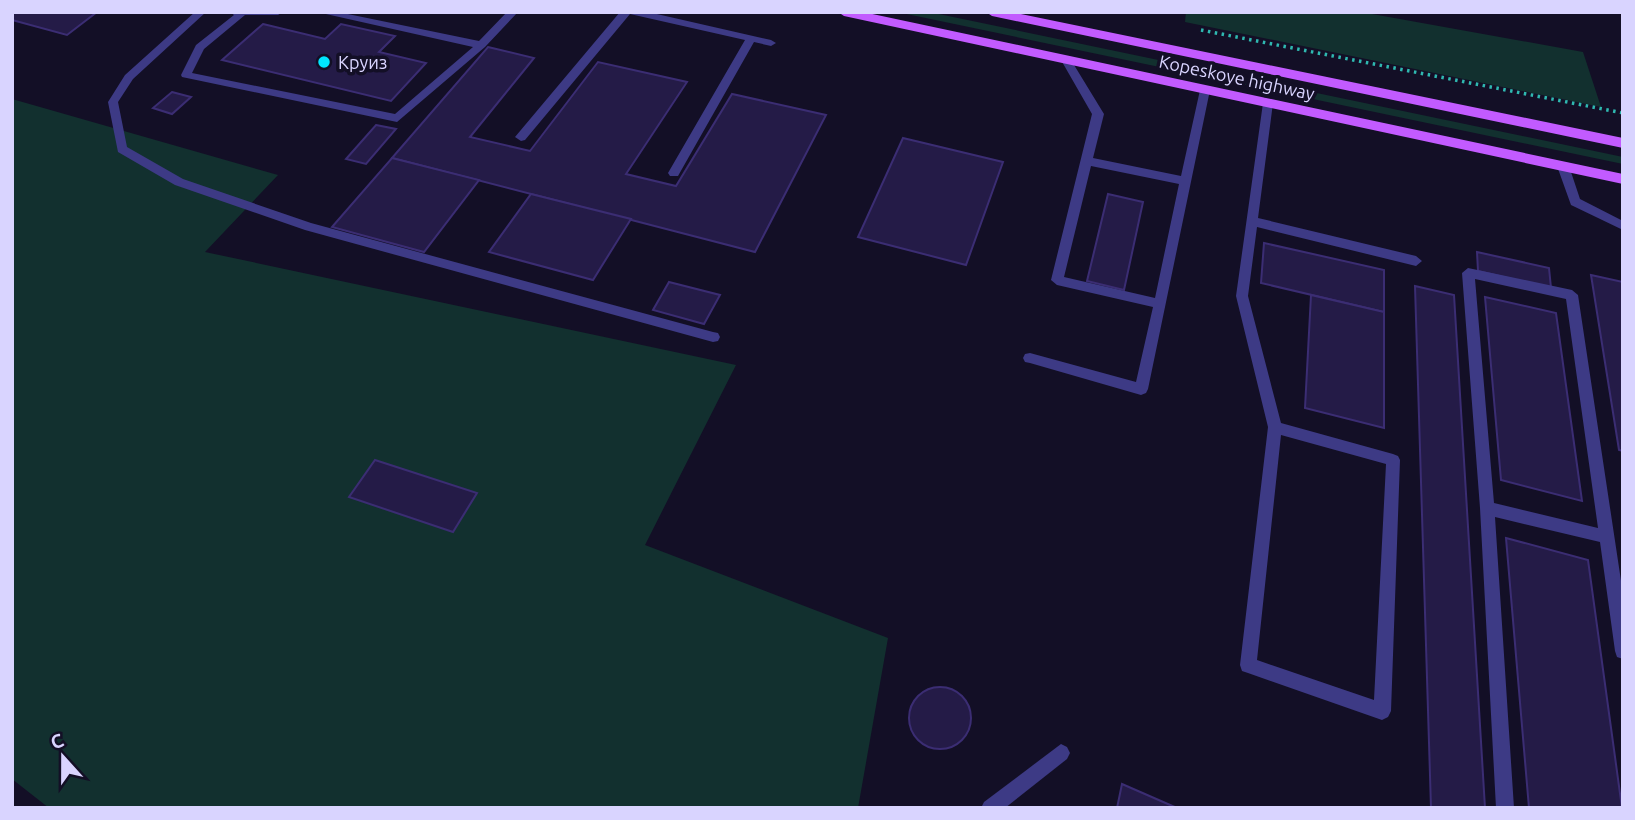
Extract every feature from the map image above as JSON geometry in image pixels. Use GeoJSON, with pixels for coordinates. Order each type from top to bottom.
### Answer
{"type":"FeatureCollection","features":[{"type":"Feature","properties":{"kind":"main road","name":"Kopeskoye highway"},"geometry":{"type":"LineString","coordinates":[[844,12],[1623,179]]}},
{"type":"Feature","properties":{"kind":"main road","name":"Kopeskoye highway"},"geometry":{"type":"LineString","coordinates":[[992,12],[1623,143]]}},
{"type":"Feature","properties":{"kind":"lane"},"geometry":{"type":"LineString","coordinates":[[201,12],[129,77],[113,102],[122,149],[179,182],[309,228],[713,337]]}},
{"type":"Feature","properties":{"kind":"lane"},"geometry":{"type":"LineString","coordinates":[[278,12],[238,13],[200,47],[186,75],[397,118],[481,45],[513,12]]}},
{"type":"Feature","properties":{"kind":"lane"},"geometry":{"type":"LineString","coordinates":[[322,12],[481,45]]}},
{"type":"Feature","properties":{"kind":"lane"},"geometry":{"type":"LineString","coordinates":[[520,136],[626,12]]}},
{"type":"Feature","properties":{"kind":"lane"},"geometry":{"type":"LineString","coordinates":[[633,12],[771,43]]}},
{"type":"Feature","properties":{"kind":"lane"},"geometry":{"type":"LineString","coordinates":[[674,173],[751,39]]}},
{"type":"Feature","properties":{"kind":"lane"},"geometry":{"type":"LineString","coordinates":[[1066,60],[1098,114],[1057,280],[1160,304]]}},
{"type":"Feature","properties":{"kind":"lane"},"geometry":{"type":"LineString","coordinates":[[1030,358],[1141,389],[1205,90]]}},
{"type":"Feature","properties":{"kind":"lane"},"geometry":{"type":"LineString","coordinates":[[1268,103],[1242,296],[1275,427],[1248,665],[1382,711],[1393,460],[1275,427]]}},
{"type":"Feature","properties":{"kind":"lane"},"geometry":{"type":"LineString","coordinates":[[1087,161],[1186,181]]}},
{"type":"Feature","properties":{"kind":"lane"},"geometry":{"type":"LineString","coordinates":[[1563,166],[1575,202],[1623,226]]}},
{"type":"Feature","properties":{"kind":"lane"},"geometry":{"type":"LineString","coordinates":[[1251,220],[1416,261]]}},
{"type":"Feature","properties":{"kind":"lane"},"geometry":{"type":"LineString","coordinates":[[1505,808],[1487,508],[1468,273],[1572,295],[1623,651]]}},
{"type":"Feature","properties":{"kind":"lane"},"geometry":{"type":"LineString","coordinates":[[1487,508],[1608,537]]}},
{"type":"Feature","properties":{"kind":"lane"},"geometry":{"type":"LineString","coordinates":[[990,808],[1061,753]]}},
{"type":"Feature","properties":{"kind":"path"},"geometry":{"type":"LineString","coordinates":[[1193,29],[1623,113]]}},
{"type":"Feature","properties":{"kind":"green space"},"geometry":{"type":"Polygon","coordinates":[[[897,12],[929,12],[1623,157],[1623,164],[897,12]]]}},
{"type":"Feature","properties":{"kind":"green space"},"geometry":{"type":"Polygon","coordinates":[[[1186,12],[1361,12],[1583,52],[1601,107],[1185,22],[1186,12]]]}},
{"type":"Feature","properties":{"kind":"green space"},"geometry":{"type":"Polygon","coordinates":[[[12,99],[278,175],[205,252],[736,365],[645,545],[888,638],[858,808],[49,808],[12,779],[12,99]]]}},
{"type":"Feature","properties":{"kind":"building"},"geometry":{"type":"Polygon","coordinates":[[[12,12],[97,12],[67,35],[12,20],[12,12]]]}},
{"type":"Feature","properties":{"kind":"building","name":"Круиз"},"geometry":{"type":"Polygon","coordinates":[[[263,24],[325,39],[341,24],[395,36],[379,52],[426,63],[391,101],[222,60],[263,24]]]}},
{"type":"Feature","properties":{"kind":"building"},"geometry":{"type":"Polygon","coordinates":[[[488,47],[534,58],[470,137],[530,151],[598,62],[687,82],[626,174],[676,186],[732,94],[826,115],[755,252],[392,158],[488,47]]]}},
{"type":"Feature","properties":{"kind":"building"},"geometry":{"type":"Polygon","coordinates":[[[172,92],[191,97],[172,114],[153,108],[172,92]]]}},
{"type":"Feature","properties":{"kind":"building"},"geometry":{"type":"Polygon","coordinates":[[[376,125],[396,129],[366,164],[346,159],[376,125]]]}},
{"type":"Feature","properties":{"kind":"building"},"geometry":{"type":"Polygon","coordinates":[[[903,138],[1003,162],[966,265],[858,237],[903,138]]]}},
{"type":"Feature","properties":{"kind":"building"},"geometry":{"type":"Polygon","coordinates":[[[392,158],[479,180],[424,252],[332,227],[392,158]]]}},
{"type":"Feature","properties":{"kind":"building"},"geometry":{"type":"Polygon","coordinates":[[[531,194],[631,219],[593,280],[489,252],[531,194]]]}},
{"type":"Feature","properties":{"kind":"building"},"geometry":{"type":"Polygon","coordinates":[[[1108,194],[1143,202],[1124,290],[1087,281],[1108,194]]]}},
{"type":"Feature","properties":{"kind":"building"},"geometry":{"type":"Polygon","coordinates":[[[1264,243],[1384,270],[1384,312],[1261,283],[1264,243]]]}},
{"type":"Feature","properties":{"kind":"building"},"geometry":{"type":"Polygon","coordinates":[[[1477,252],[1549,268],[1551,288],[1478,271],[1477,252]]]}},
{"type":"Feature","properties":{"kind":"building"},"geometry":{"type":"Polygon","coordinates":[[[1591,275],[1623,282],[1623,451],[1619,450],[1591,275]]]}},
{"type":"Feature","properties":{"kind":"building"},"geometry":{"type":"Polygon","coordinates":[[[669,282],[720,295],[704,324],[653,310],[669,282]]]}},
{"type":"Feature","properties":{"kind":"building"},"geometry":{"type":"Polygon","coordinates":[[[1415,286],[1454,295],[1485,808],[1431,808],[1415,286]]]}},
{"type":"Feature","properties":{"kind":"building"},"geometry":{"type":"Polygon","coordinates":[[[1311,295],[1384,312],[1384,428],[1305,408],[1311,295]]]}},
{"type":"Feature","properties":{"kind":"building"},"geometry":{"type":"Polygon","coordinates":[[[1485,297],[1556,313],[1582,501],[1501,480],[1485,297]]]}},
{"type":"Feature","properties":{"kind":"building"},"geometry":{"type":"Polygon","coordinates":[[[375,460],[477,493],[453,532],[349,497],[375,460]]]}},
{"type":"Feature","properties":{"kind":"building"},"geometry":{"type":"Polygon","coordinates":[[[1506,538],[1588,560],[1622,808],[1529,808],[1506,538]]]}},
{"type":"Feature","properties":{"kind":"building"},"geometry":{"type":"Polygon","coordinates":[[[940,687],[962,696],[971,718],[962,740],[940,749],[918,740],[909,718],[918,696],[940,687]]]}},
{"type":"Feature","properties":{"kind":"building"},"geometry":{"type":"Polygon","coordinates":[[[1122,784],[1177,808],[1117,808],[1122,784]]]}},
{"type":"Feature","properties":{"kind":"place","name":"Круиз"},"geometry":{"type":"Point","coordinates":[324,62]}}]}
